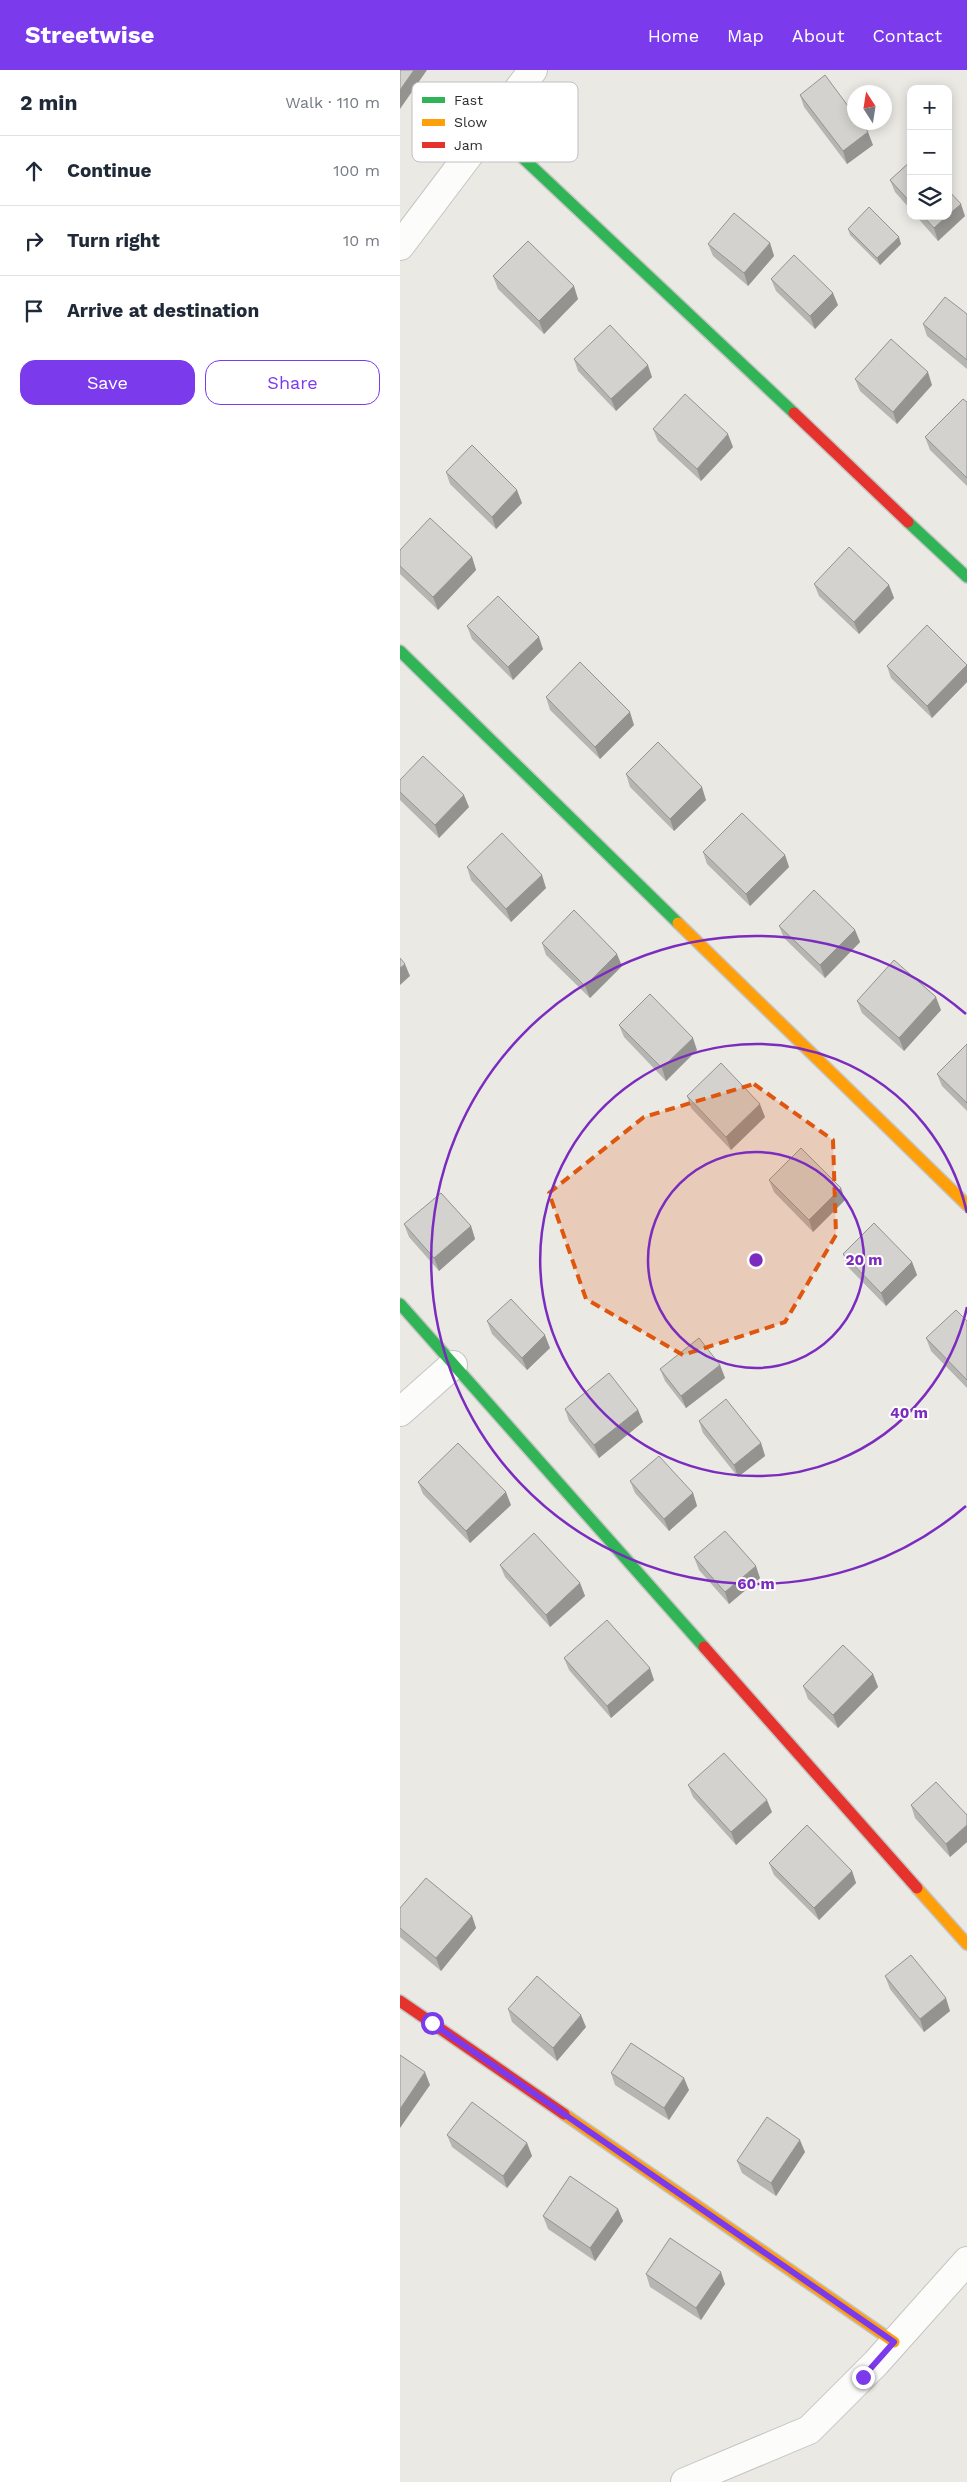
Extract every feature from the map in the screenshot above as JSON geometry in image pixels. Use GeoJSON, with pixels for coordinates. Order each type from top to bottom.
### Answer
{"type":"FeatureCollection","features":[{"type":"Feature","properties":{"kind":"street"},"geometry":{"type":"LineString","coordinates":[[524,82],[532,70]]}},
{"type":"Feature","properties":{"kind":"street"},"geometry":{"type":"LineString","coordinates":[[400,246],[465,162]]}},
{"type":"Feature","properties":{"kind":"street"},"geometry":{"type":"LineString","coordinates":[[527,162],[967,577]]}},
{"type":"Feature","properties":{"kind":"street"},"geometry":{"type":"LineString","coordinates":[[400,651],[967,1204]]}},
{"type":"Feature","properties":{"kind":"street"},"geometry":{"type":"LineString","coordinates":[[400,1304],[967,1944]]}},
{"type":"Feature","properties":{"kind":"street"},"geometry":{"type":"LineString","coordinates":[[400,1412],[453,1365]]}},
{"type":"Feature","properties":{"kind":"street"},"geometry":{"type":"LineString","coordinates":[[400,2001],[894,2342]]}},
{"type":"Feature","properties":{"kind":"street"},"geometry":{"type":"LineString","coordinates":[[685,2482],[809,2430],[876,2363],[967,2261]]}},
{"type":"Feature","properties":{"kind":"highlighted area"},"geometry":{"type":"Polygon","coordinates":[[[754,1084],[833,1140],[836,1235],[785,1322],[683,1355],[586,1299],[549,1193],[644,1117],[754,1084]]]}},
{"type":"Feature","properties":{"kind":"building"},"geometry":{"type":"Polygon","coordinates":[[[400,70],[414,70],[400,90],[400,70]]]}},
{"type":"Feature","properties":{"kind":"building"},"geometry":{"type":"Polygon","coordinates":[[[825,75],[847,105],[847,130],[867,130],[868,132],[843,151],[800,95],[825,75]]]}},
{"type":"Feature","properties":{"kind":"building"},"geometry":{"type":"Polygon","coordinates":[[[907,165],[907,199],[890,180],[907,165]]]}},
{"type":"Feature","properties":{"kind":"building"},"geometry":{"type":"Polygon","coordinates":[[[952,194],[961,204],[952,212],[952,194]]]}},
{"type":"Feature","properties":{"kind":"building"},"geometry":{"type":"Polygon","coordinates":[[[869,207],[899,237],[877,258],[848,229],[869,207]]]}},
{"type":"Feature","properties":{"kind":"building"},"geometry":{"type":"Polygon","coordinates":[[[734,213],[770,243],[744,273],[708,244],[734,213]]]}},
{"type":"Feature","properties":{"kind":"building"},"geometry":{"type":"Polygon","coordinates":[[[927,220],[943,220],[934,228],[927,220]]]}},
{"type":"Feature","properties":{"kind":"building"},"geometry":{"type":"Polygon","coordinates":[[[528,241],[574,286],[539,321],[493,276],[528,241]]]}},
{"type":"Feature","properties":{"kind":"building"},"geometry":{"type":"Polygon","coordinates":[[[794,255],[833,293],[810,316],[771,279],[794,255]]]}},
{"type":"Feature","properties":{"kind":"building"},"geometry":{"type":"Polygon","coordinates":[[[945,297],[967,314],[967,360],[923,324],[945,297]]]}},
{"type":"Feature","properties":{"kind":"building"},"geometry":{"type":"Polygon","coordinates":[[[610,325],[648,365],[611,399],[574,359],[610,325]]]}},
{"type":"Feature","properties":{"kind":"building"},"geometry":{"type":"Polygon","coordinates":[[[891,339],[928,372],[893,412],[855,379],[891,339]]]}},
{"type":"Feature","properties":{"kind":"building"},"geometry":{"type":"Polygon","coordinates":[[[685,394],[728,434],[697,469],[653,429],[685,394]]]}},
{"type":"Feature","properties":{"kind":"building"},"geometry":{"type":"Polygon","coordinates":[[[963,399],[967,402],[967,478],[925,437],[963,399]]]}},
{"type":"Feature","properties":{"kind":"building"},"geometry":{"type":"Polygon","coordinates":[[[472,445],[517,490],[492,517],[446,472],[472,445]]]}},
{"type":"Feature","properties":{"kind":"building"},"geometry":{"type":"Polygon","coordinates":[[[430,518],[472,557],[433,597],[400,566],[400,550],[430,518]]]}},
{"type":"Feature","properties":{"kind":"building"},"geometry":{"type":"Polygon","coordinates":[[[849,547],[889,585],[854,622],[814,584],[849,547]]]}},
{"type":"Feature","properties":{"kind":"building"},"geometry":{"type":"Polygon","coordinates":[[[498,596],[539,637],[508,667],[467,626],[498,596]]]}},
{"type":"Feature","properties":{"kind":"building"},"geometry":{"type":"Polygon","coordinates":[[[927,625],[967,665],[927,706],[887,666],[927,625]]]}},
{"type":"Feature","properties":{"kind":"building"},"geometry":{"type":"Polygon","coordinates":[[[580,662],[630,712],[595,747],[546,697],[580,662]]]}},
{"type":"Feature","properties":{"kind":"building"},"geometry":{"type":"Polygon","coordinates":[[[658,742],[702,787],[670,819],[626,774],[658,742]]]}},
{"type":"Feature","properties":{"kind":"building"},"geometry":{"type":"Polygon","coordinates":[[[423,756],[464,795],[435,825],[400,792],[400,780],[423,756]]]}},
{"type":"Feature","properties":{"kind":"building"},"geometry":{"type":"Polygon","coordinates":[[[742,813],[785,855],[746,894],[703,852],[742,813]]]}},
{"type":"Feature","properties":{"kind":"building"},"geometry":{"type":"Polygon","coordinates":[[[502,833],[542,875],[506,909],[467,867],[502,833]]]}},
{"type":"Feature","properties":{"kind":"building"},"geometry":{"type":"Polygon","coordinates":[[[814,890],[855,930],[820,965],[779,926],[814,890]]]}},
{"type":"Feature","properties":{"kind":"building"},"geometry":{"type":"Polygon","coordinates":[[[574,910],[617,954],[585,986],[542,943],[574,910]]]}},
{"type":"Feature","properties":{"kind":"building"},"geometry":{"type":"Polygon","coordinates":[[[400,958],[405,964],[400,968],[400,958]]]}},
{"type":"Feature","properties":{"kind":"building"},"geometry":{"type":"Polygon","coordinates":[[[894,960],[936,997],[899,1038],[857,1001],[894,960]]]}},
{"type":"Feature","properties":{"kind":"building"},"geometry":{"type":"Polygon","coordinates":[[[650,994],[693,1038],[662,1068],[619,1025],[650,994]]]}},
{"type":"Feature","properties":{"kind":"building"},"geometry":{"type":"Polygon","coordinates":[[[967,1044],[967,1103],[937,1074],[967,1044]]]}},
{"type":"Feature","properties":{"kind":"building"},"geometry":{"type":"Polygon","coordinates":[[[721,1063],[760,1104],[726,1137],[687,1096],[721,1063]]]}},
{"type":"Feature","properties":{"kind":"building"},"geometry":{"type":"Polygon","coordinates":[[[801,1148],[841,1188],[809,1220],[769,1180],[801,1148]]]}},
{"type":"Feature","properties":{"kind":"building"},"geometry":{"type":"Polygon","coordinates":[[[441,1193],[471,1226],[434,1258],[404,1224],[441,1193]]]}},
{"type":"Feature","properties":{"kind":"building"},"geometry":{"type":"Polygon","coordinates":[[[874,1223],[912,1262],[881,1293],[843,1254],[874,1223]]]}},
{"type":"Feature","properties":{"kind":"building"},"geometry":{"type":"Polygon","coordinates":[[[511,1299],[545,1335],[522,1358],[487,1321],[511,1299]]]}},
{"type":"Feature","properties":{"kind":"building"},"geometry":{"type":"Polygon","coordinates":[[[956,1310],[967,1321],[967,1380],[926,1338],[956,1310]]]}},
{"type":"Feature","properties":{"kind":"building"},"geometry":{"type":"Polygon","coordinates":[[[699,1338],[720,1365],[681,1396],[660,1369],[699,1338]]]}},
{"type":"Feature","properties":{"kind":"building"},"geometry":{"type":"Polygon","coordinates":[[[609,1373],[638,1410],[594,1445],[565,1409],[609,1373]]]}},
{"type":"Feature","properties":{"kind":"building"},"geometry":{"type":"Polygon","coordinates":[[[726,1399],[761,1443],[734,1465],[699,1421],[726,1399]]]}},
{"type":"Feature","properties":{"kind":"building"},"geometry":{"type":"Polygon","coordinates":[[[458,1443],[506,1492],[466,1531],[418,1482],[458,1443]]]}},
{"type":"Feature","properties":{"kind":"building"},"geometry":{"type":"Polygon","coordinates":[[[659,1456],[693,1493],[664,1519],[630,1481],[659,1456]]]}},
{"type":"Feature","properties":{"kind":"building"},"geometry":{"type":"Polygon","coordinates":[[[725,1531],[756,1566],[725,1592],[694,1557],[725,1531]]]}},
{"type":"Feature","properties":{"kind":"building"},"geometry":{"type":"Polygon","coordinates":[[[534,1533],[580,1583],[546,1615],[500,1565],[534,1533]]]}},
{"type":"Feature","properties":{"kind":"building"},"geometry":{"type":"Polygon","coordinates":[[[607,1620],[650,1668],[607,1706],[564,1658],[607,1620]]]}},
{"type":"Feature","properties":{"kind":"building"},"geometry":{"type":"Polygon","coordinates":[[[843,1645],[873,1674],[833,1715],[803,1686],[843,1645]]]}},
{"type":"Feature","properties":{"kind":"building"},"geometry":{"type":"Polygon","coordinates":[[[724,1753],[767,1800],[731,1832],[688,1785],[724,1753]]]}},
{"type":"Feature","properties":{"kind":"building"},"geometry":{"type":"Polygon","coordinates":[[[936,1782],[967,1815],[967,1825],[946,1844],[911,1805],[936,1782]]]}},
{"type":"Feature","properties":{"kind":"building"},"geometry":{"type":"Polygon","coordinates":[[[807,1825],[852,1871],[814,1908],[769,1863],[807,1825]]]}},
{"type":"Feature","properties":{"kind":"building"},"geometry":{"type":"Polygon","coordinates":[[[426,1878],[472,1916],[436,1958],[400,1928],[400,1908],[426,1878]]]}},
{"type":"Feature","properties":{"kind":"building"},"geometry":{"type":"Polygon","coordinates":[[[911,1955],[946,1998],[920,2019],[885,1976],[911,1955]]]}},
{"type":"Feature","properties":{"kind":"building"},"geometry":{"type":"Polygon","coordinates":[[[537,1976],[581,2015],[553,2048],[508,2009],[537,1976]]]}},
{"type":"Feature","properties":{"kind":"building"},"geometry":{"type":"Polygon","coordinates":[[[631,2043],[684,2078],[664,2108],[611,2073],[631,2043]]]}},
{"type":"Feature","properties":{"kind":"building"},"geometry":{"type":"Polygon","coordinates":[[[400,2055],[425,2072],[400,2109],[400,2055]]]}},
{"type":"Feature","properties":{"kind":"building"},"geometry":{"type":"Polygon","coordinates":[[[472,2102],[527,2143],[503,2176],[447,2135],[472,2102]]]}},
{"type":"Feature","properties":{"kind":"building"},"geometry":{"type":"Polygon","coordinates":[[[767,2117],[800,2140],[771,2183],[737,2161],[767,2117]]]}},
{"type":"Feature","properties":{"kind":"building"},"geometry":{"type":"Polygon","coordinates":[[[570,2176],[618,2209],[590,2248],[543,2216],[570,2176]]]}},
{"type":"Feature","properties":{"kind":"building"},"geometry":{"type":"Polygon","coordinates":[[[670,2238],[721,2272],[696,2308],[646,2274],[670,2238]]]}},
{"type":"Feature","properties":{"kind":"traffic: fast"},"geometry":{"type":"LineString","coordinates":[[527,162],[794,413]]}},
{"type":"Feature","properties":{"kind":"traffic: fast"},"geometry":{"type":"LineString","coordinates":[[908,522],[967,577]]}},
{"type":"Feature","properties":{"kind":"traffic: fast"},"geometry":{"type":"LineString","coordinates":[[400,651],[678,923]]}},
{"type":"Feature","properties":{"kind":"traffic: fast"},"geometry":{"type":"LineString","coordinates":[[400,1304],[704,1647]]}},
{"type":"Feature","properties":{"kind":"traffic: slow"},"geometry":{"type":"LineString","coordinates":[[678,923],[967,1205]]}},
{"type":"Feature","properties":{"kind":"traffic: slow"},"geometry":{"type":"LineString","coordinates":[[917,1888],[967,1944]]}},
{"type":"Feature","properties":{"kind":"traffic: slow"},"geometry":{"type":"LineString","coordinates":[[564,2114],[894,2342]]}},
{"type":"Feature","properties":{"kind":"traffic: jam"},"geometry":{"type":"LineString","coordinates":[[794,413],[908,522]]}},
{"type":"Feature","properties":{"kind":"traffic: jam"},"geometry":{"type":"LineString","coordinates":[[704,1647],[917,1888]]}},
{"type":"Feature","properties":{"kind":"traffic: jam"},"geometry":{"type":"LineString","coordinates":[[400,2001],[564,2114]]}},
{"type":"Feature","properties":{"kind":"route"},"geometry":{"type":"LineString","coordinates":[[432,2023],[894,2342],[863,2377]]}}]}
